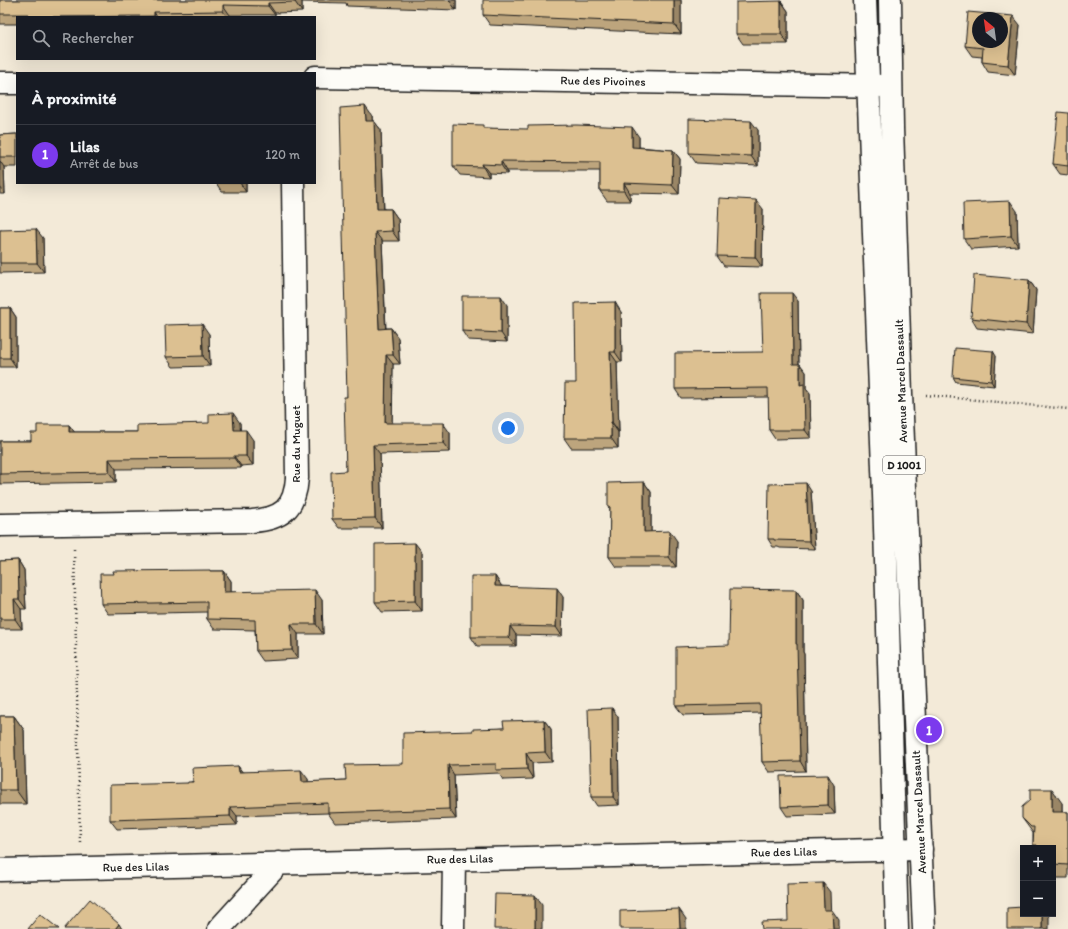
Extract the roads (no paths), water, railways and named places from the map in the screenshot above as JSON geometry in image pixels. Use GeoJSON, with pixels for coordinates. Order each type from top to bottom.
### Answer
{"type":"FeatureCollection","features":[{"type":"Feature","properties":{"kind":"street","name":"Avenue Marcel Dassault"},"geometry":{"type":"LineString","coordinates":[[865,0],[867,86],[884,494],[897,929]]}},
{"type":"Feature","properties":{"kind":"street","name":"Avenue Marcel Dassault"},"geometry":{"type":"LineString","coordinates":[[890,0],[901,394],[913,707],[924,929]]}},
{"type":"Feature","properties":{"kind":"street","name":"Rue des Pivoines"},"geometry":{"type":"LineString","coordinates":[[316,77],[892,86]]}},
{"type":"Feature","properties":{"kind":"street"},"geometry":{"type":"LineString","coordinates":[[0,83],[16,83]]}},
{"type":"Feature","properties":{"kind":"street","name":"Rue du Muguet"},"geometry":{"type":"LineString","coordinates":[[0,525],[252,522],[273,517],[282,513],[289,507],[294,498],[297,478],[293,184]]}},
{"type":"Feature","properties":{"kind":"street","name":"Rue des Lilas"},"geometry":{"type":"LineString","coordinates":[[0,870],[921,849]]}},
{"type":"Feature","properties":{"kind":"street"},"geometry":{"type":"LineString","coordinates":[[453,929],[454,860]]}},
{"type":"Feature","properties":{"kind":"street"},"geometry":{"type":"LineString","coordinates":[[219,929],[279,863]]}},
{"type":"Feature","properties":{"kind":"place","name":"Lilas"},"geometry":{"type":"Point","coordinates":[929,730]}}]}
